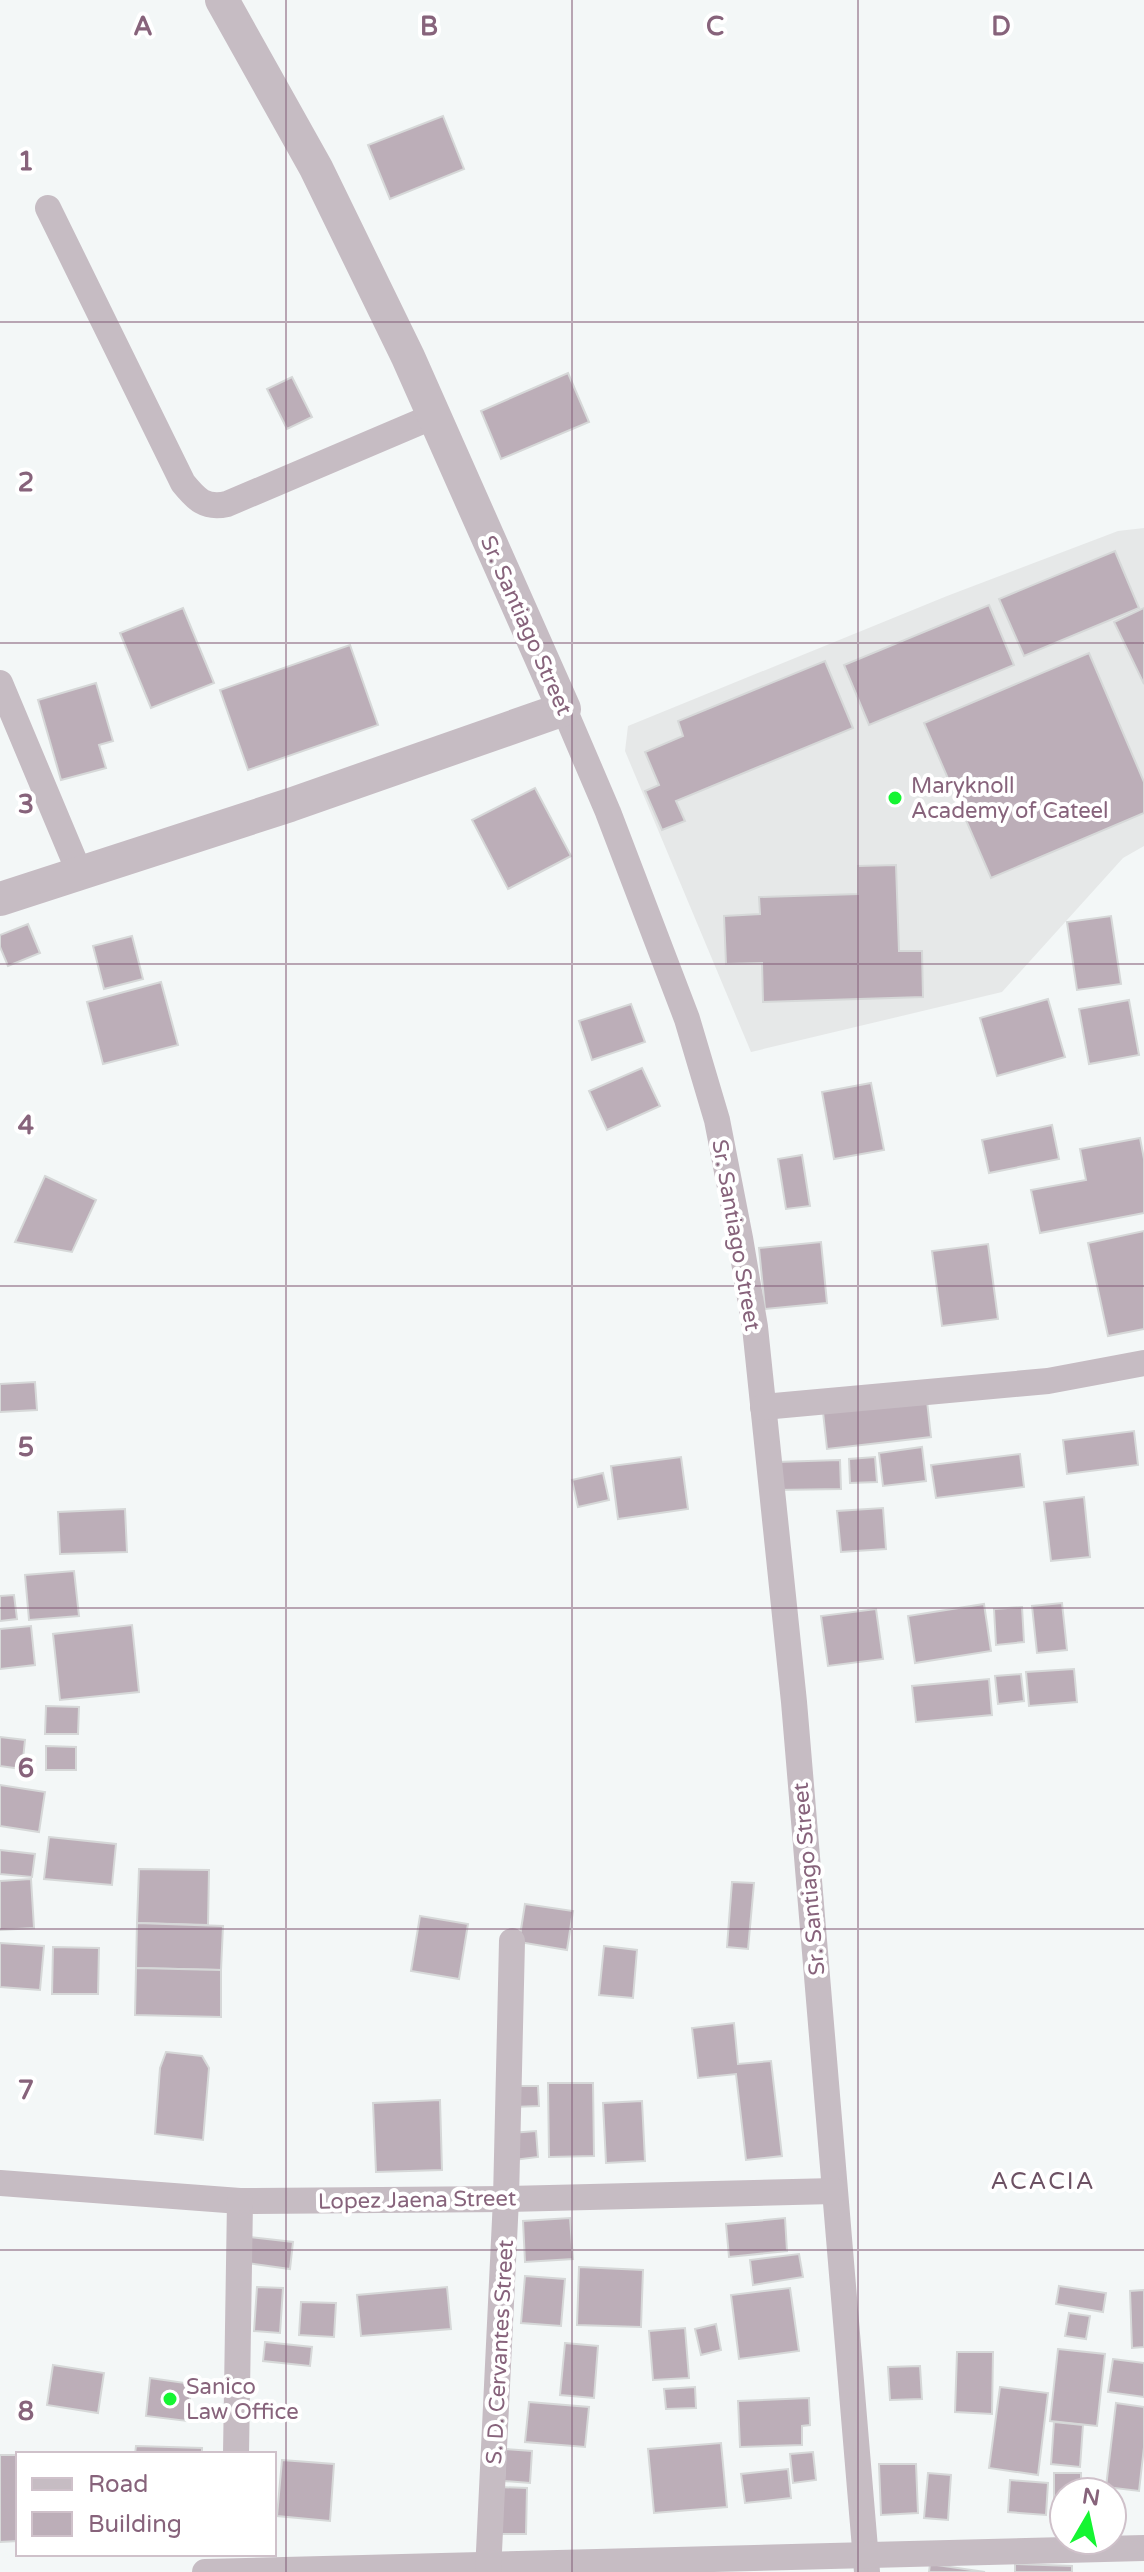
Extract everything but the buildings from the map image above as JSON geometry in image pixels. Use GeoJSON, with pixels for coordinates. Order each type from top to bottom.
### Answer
{"type":"FeatureCollection","features":[{"type":"Feature","properties":{"kind":"street","name":"Sr. Santiago Street"},"geometry":{"type":"LineString","coordinates":[[222,0],[316,168],[408,357],[564,709],[687,1019],[717,1120],[755,1327],[794,1702],[867,2563]]}},
{"type":"Feature","properties":{"kind":"street"},"geometry":{"type":"LineString","coordinates":[[48,208],[183,483],[197,501],[216,506],[227,504],[434,416]]}},
{"type":"Feature","properties":{"kind":"street"},"geometry":{"type":"LineString","coordinates":[[0,683],[80,874]]}},
{"type":"Feature","properties":{"kind":"street"},"geometry":{"type":"LineString","coordinates":[[0,899],[564,709]]}},
{"type":"Feature","properties":{"kind":"street"},"geometry":{"type":"LineString","coordinates":[[763,1407],[1048,1381],[1144,1363]]}},
{"type":"Feature","properties":{"kind":"street","name":"S. D. Cervantes Street"},"geometry":{"type":"LineString","coordinates":[[488,2569],[506,2199],[512,1941]]}},
{"type":"Feature","properties":{"kind":"street","name":"Lopez Jaena Street"},"geometry":{"type":"LineString","coordinates":[[0,2183],[240,2201],[506,2199],[834,2191]]}},
{"type":"Feature","properties":{"kind":"street"},"geometry":{"type":"LineString","coordinates":[[236,2452],[240,2201]]}},
{"type":"Feature","properties":{"kind":"street"},"geometry":{"type":"LineString","coordinates":[[205,2572],[867,2563],[1144,2548]]}},
{"type":"Feature","properties":{"kind":"shaded area","name":"Maryknoll Academy of Cateel"},"geometry":{"type":"Polygon","coordinates":[[[1144,528],[1144,846],[1123,858],[1002,992],[751,1052],[625,751],[628,726],[947,596],[1118,531],[1144,528]]]}},
{"type":"Feature","properties":{"kind":"place","name":"Maryknoll Academy of Cateel"},"geometry":{"type":"Point","coordinates":[895,798]}},
{"type":"Feature","properties":{"kind":"place","name":"Sanico Law Office"},"geometry":{"type":"Point","coordinates":[170,2399]}},
{"type":"Feature","properties":{"kind":"district","name":"ACACIA"},"geometry":{"type":"Point","coordinates":[1043,2181]}}]}
